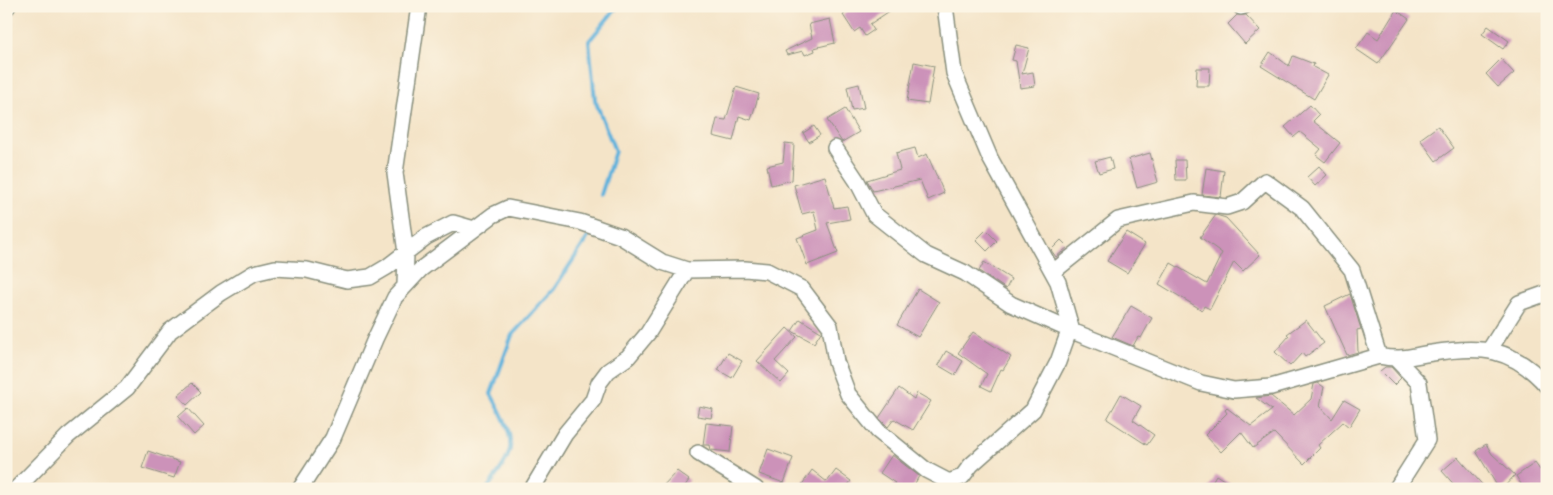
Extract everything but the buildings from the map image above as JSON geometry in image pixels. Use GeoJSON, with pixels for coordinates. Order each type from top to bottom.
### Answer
{"type":"FeatureCollection","features":[{"type":"Feature","properties":{"kind":"street"},"geometry":{"type":"LineString","coordinates":[[405,286],[406,252],[395,173],[419,6]]}},
{"type":"Feature","properties":{"kind":"street"},"geometry":{"type":"LineString","coordinates":[[945,6],[954,73],[990,158],[1058,282],[1072,331]]}},
{"type":"Feature","properties":{"kind":"street"},"geometry":{"type":"LineString","coordinates":[[835,148],[857,182],[874,214],[926,255],[966,273],[1011,304],[1201,384],[1234,390],[1271,387],[1379,356],[1397,360],[1433,353],[1490,349],[1522,364],[1535,373],[1547,386]]}},
{"type":"Feature","properties":{"kind":"street"},"geometry":{"type":"LineString","coordinates":[[1053,272],[1118,220],[1194,203],[1227,207],[1242,202],[1265,181],[1302,208],[1352,270],[1379,356]]}},
{"type":"Feature","properties":{"kind":"street"},"geometry":{"type":"LineString","coordinates":[[300,489],[333,438],[375,338],[395,296],[421,269],[474,229],[508,208],[572,220],[620,236],[662,262],[687,270],[745,269],[767,272],[802,289],[830,326],[836,362],[848,394],[878,431],[926,470],[954,485],[971,465],[1033,410],[1054,371],[1068,334],[1072,331]]}},
{"type":"Feature","properties":{"kind":"street"},"geometry":{"type":"LineString","coordinates":[[16,489],[68,436],[127,388],[170,331],[221,293],[254,273],[275,268],[307,270],[347,280],[370,277],[426,237],[453,223],[474,229]]}},
{"type":"Feature","properties":{"kind":"street"},"geometry":{"type":"LineString","coordinates":[[532,489],[565,434],[593,400],[599,383],[608,371],[628,357],[648,333],[687,270]]}},
{"type":"Feature","properties":{"kind":"street"},"geometry":{"type":"LineString","coordinates":[[1490,349],[1519,303],[1547,293]]}},
{"type":"Feature","properties":{"kind":"street"},"geometry":{"type":"LineString","coordinates":[[1396,489],[1427,440],[1420,383],[1397,360]]}},
{"type":"Feature","properties":{"kind":"street"},"geometry":{"type":"LineString","coordinates":[[698,453],[756,489]]}},
{"type":"Feature","properties":{"kind":"waterway"},"geometry":{"type":"LineString","coordinates":[[601,195],[615,151],[595,100],[589,41],[618,6]]}},
{"type":"Feature","properties":{"kind":"waterway"},"geometry":{"type":"LineString","coordinates":[[487,489],[504,464],[510,448],[507,427],[491,394],[512,335],[554,289],[592,231]]}}]}
